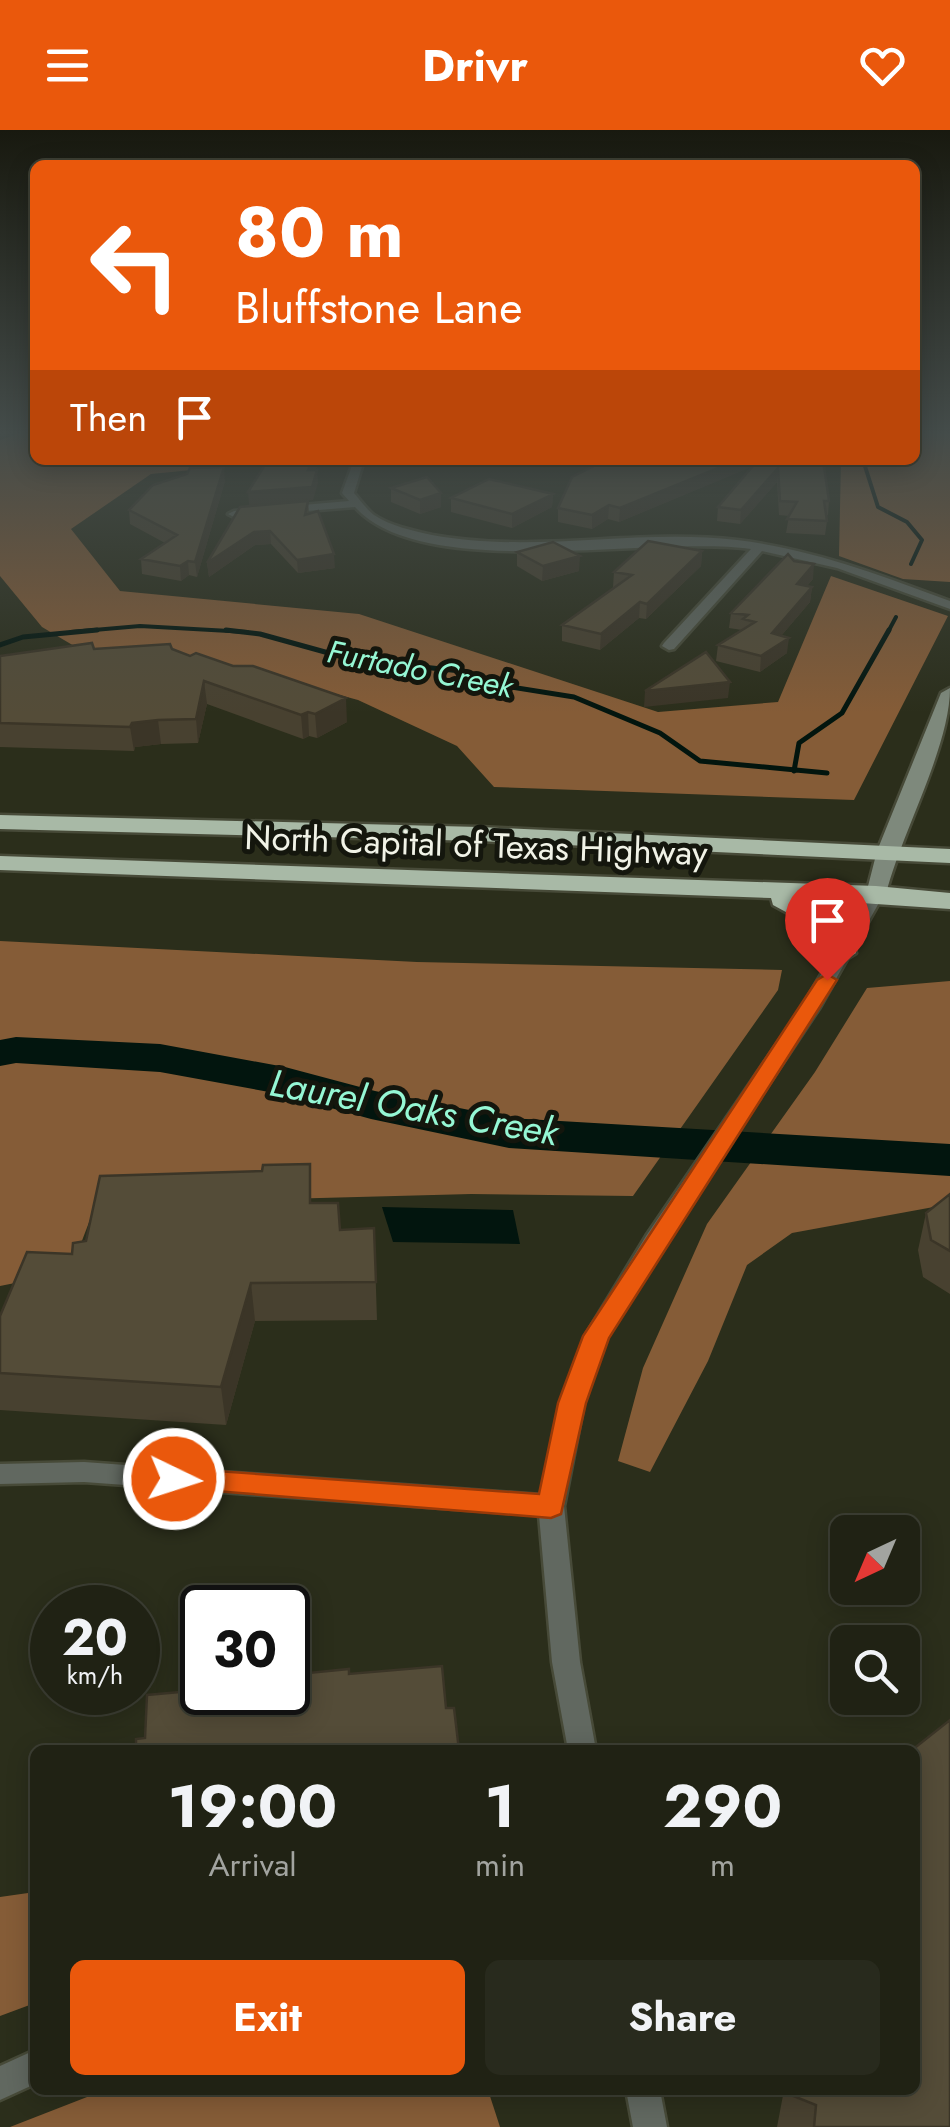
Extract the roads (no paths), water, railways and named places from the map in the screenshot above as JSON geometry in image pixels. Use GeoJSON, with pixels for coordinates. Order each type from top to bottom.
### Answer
{"type":"FeatureCollection","features":[{"type":"Feature","properties":{"kind":"highway","name":"North Capital of Texas Highway"},"geometry":{"type":"LineString","coordinates":[[0,822],[478,834],[950,856]]}},
{"type":"Feature","properties":{"kind":"highway","name":"North Capital of Texas Highway"},"geometry":{"type":"LineString","coordinates":[[0,863],[876,894],[950,901]]}},
{"type":"Feature","properties":{"kind":"highway"},"geometry":{"type":"LineString","coordinates":[[740,890],[811,910],[839,932],[844,953]]}},
{"type":"Feature","properties":{"kind":"main road"},"geometry":{"type":"LineString","coordinates":[[876,894],[887,852],[950,692]]}},
{"type":"Feature","properties":{"kind":"street"},"geometry":{"type":"LineString","coordinates":[[393,527],[406,533],[482,546],[700,541],[758,546],[825,561],[950,606]]}},
{"type":"Feature","properties":{"kind":"street"},"geometry":{"type":"LineString","coordinates":[[669,646],[758,546]]}},
{"type":"Feature","properties":{"kind":"street"},"geometry":{"type":"LineString","coordinates":[[581,1745],[564,1646],[551,1506],[572,1403],[596,1336],[654,1241],[811,1006],[876,894]]}},
{"type":"Feature","properties":{"kind":"street"},"geometry":{"type":"LineString","coordinates":[[0,1474],[84,1472],[551,1506]]}},
{"type":"Feature","properties":{"kind":"street"},"geometry":{"type":"LineString","coordinates":[[0,2083],[30,2069]]}},
{"type":"Feature","properties":{"kind":"street"},"geometry":{"type":"LineString","coordinates":[[644,2095],[650,2127]]}},
{"type":"Feature","properties":{"kind":"waterway"},"geometry":{"type":"LineString","coordinates":[[911,527],[922,540],[911,564]]}},
{"type":"Feature","properties":{"kind":"waterway"},"geometry":{"type":"LineString","coordinates":[[888,632],[896,617]]}},
{"type":"Feature","properties":{"kind":"waterway","name":"Furtado Creek"},"geometry":{"type":"LineString","coordinates":[[71,632],[140,626],[239,632]]}},
{"type":"Feature","properties":{"kind":"waterway","name":"Furtado Creek"},"geometry":{"type":"LineString","coordinates":[[0,645],[23,637],[97,630]]}},
{"type":"Feature","properties":{"kind":"waterway","name":"Furtado Creek"},"geometry":{"type":"LineString","coordinates":[[226,630],[239,632]]}},
{"type":"Feature","properties":{"kind":"waterway"},"geometry":{"type":"LineString","coordinates":[[794,770],[799,743],[842,713],[889,630]]}},
{"type":"Feature","properties":{"kind":"waterway","name":"Furtado Creek"},"geometry":{"type":"LineString","coordinates":[[239,632],[247,632]]}},
{"type":"Feature","properties":{"kind":"waterway","name":"Furtado Creek"},"geometry":{"type":"LineString","coordinates":[[239,632],[354,660],[461,671],[498,685],[574,697],[660,733],[700,761],[794,770]]}},
{"type":"Feature","properties":{"kind":"waterway","name":"Furtado Creek"},"geometry":{"type":"LineString","coordinates":[[794,770],[827,773]]}},
{"type":"Feature","properties":{"kind":"waterway","name":"Laurel Oaks Creek"},"geometry":{"type":"LineString","coordinates":[[0,1053],[16,1050],[160,1058],[285,1081],[371,1105],[509,1133],[950,1160]]}}]}
